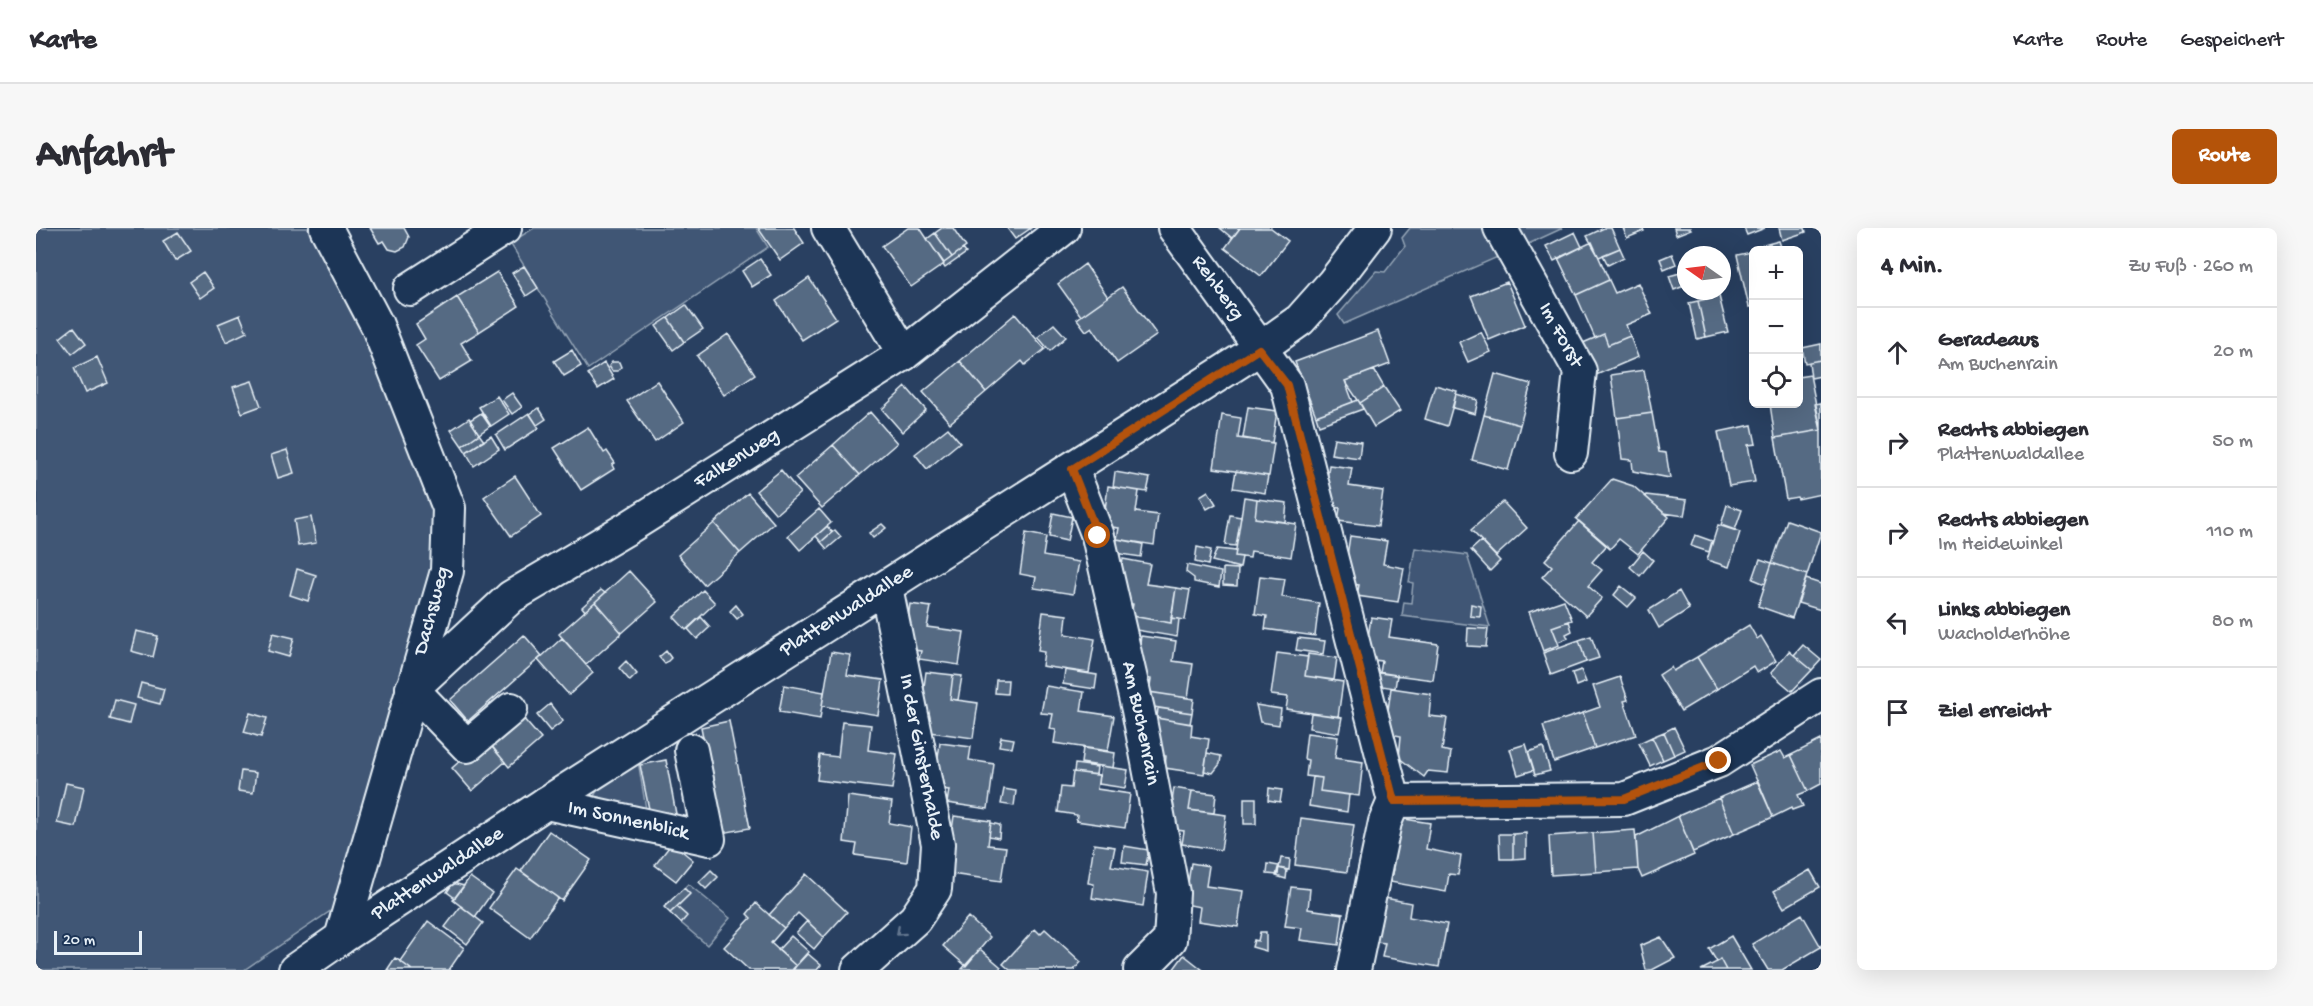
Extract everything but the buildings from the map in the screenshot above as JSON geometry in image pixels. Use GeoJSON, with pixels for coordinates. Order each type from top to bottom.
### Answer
{"type":"FeatureCollection","features":[{"type":"Feature","properties":{"kind":"street","name":"Dachsweg"},"geometry":{"type":"LineString","coordinates":[[326,228],[377,325],[449,508],[447,571],[341,938]]}},
{"type":"Feature","properties":{"kind":"street"},"geometry":{"type":"LineString","coordinates":[[410,289],[505,228]]}},
{"type":"Feature","properties":{"kind":"street"},"geometry":{"type":"LineString","coordinates":[[828,228],[904,354]]}},
{"type":"Feature","properties":{"kind":"street","name":"Falkenweg"},"geometry":{"type":"LineString","coordinates":[[412,689],[511,597],[626,529],[904,354],[1064,228]]}},
{"type":"Feature","properties":{"kind":"street","name":"Rehberg"},"geometry":{"type":"LineString","coordinates":[[1174,228],[1287,385],[1394,801]]}},
{"type":"Feature","properties":{"kind":"street","name":"Plattenwaldallee"},"geometry":{"type":"LineString","coordinates":[[295,970],[546,803],[1259,349],[1300,320],[1375,228]]}},
{"type":"Feature","properties":{"kind":"street","name":"Im Forst"},"geometry":{"type":"LineString","coordinates":[[1500,228],[1580,371],[1571,453]]}},
{"type":"Feature","properties":{"kind":"street","name":"Am Buchenrain"},"geometry":{"type":"LineString","coordinates":[[1072,469],[1098,536],[1138,710],[1173,892],[1170,940],[1140,970]]}},
{"type":"Feature","properties":{"kind":"street","name":"In der Ginsterhalde"},"geometry":{"type":"LineString","coordinates":[[858,970],[915,919],[935,889],[938,844],[886,587]]}},
{"type":"Feature","properties":{"kind":"street"},"geometry":{"type":"LineString","coordinates":[[412,689],[467,746],[511,709]]}},
{"type":"Feature","properties":{"kind":"street"},"geometry":{"type":"LineString","coordinates":[[1354,970],[1385,822],[1394,801],[1624,799],[1719,761],[1821,695]]}},
{"type":"Feature","properties":{"kind":"street","name":"Im Sonnenblick"},"geometry":{"type":"LineString","coordinates":[[546,803],[709,840],[691,750]]}},
{"type":"Feature","properties":{"kind":"shaded area"},"geometry":{"type":"Polygon","coordinates":[[[36,228],[315,228],[363,324],[441,513],[442,536],[345,901],[244,970],[36,970],[36,228]]]}},
{"type":"Feature","properties":{"kind":"shaded area"},"geometry":{"type":"Polygon","coordinates":[[[534,228],[756,228],[768,247],[588,369],[510,243],[534,228]]]}},
{"type":"Feature","properties":{"kind":"shaded area"},"geometry":{"type":"Polygon","coordinates":[[[1410,228],[1493,228],[1507,253],[1344,324],[1338,315],[1376,271],[1385,272],[1405,246],[1402,238],[1410,228]]]}},
{"type":"Feature","properties":{"kind":"shaded area"},"geometry":{"type":"Polygon","coordinates":[[[1514,228],[1563,228],[1524,246],[1514,228]]]}},
{"type":"Feature","properties":{"kind":"shaded area"},"geometry":{"type":"Polygon","coordinates":[[[1415,548],[1467,555],[1490,627],[1402,616],[1404,602],[1411,603],[1413,583],[1409,582],[1415,548]]]}},
{"type":"Feature","properties":{"kind":"shaded area"},"geometry":{"type":"Polygon","coordinates":[[[638,761],[647,815],[592,802],[604,782],[638,761]]]}},
{"type":"Feature","properties":{"kind":"shaded area"},"geometry":{"type":"Polygon","coordinates":[[[688,884],[730,918],[707,945],[681,923],[686,915],[677,907],[689,895],[684,888],[688,884]]]}},
{"type":"Feature","properties":{"kind":"route"},"geometry":{"type":"LineString","coordinates":[[1098,536],[1072,469],[1259,349],[1287,385],[1394,801],[1624,799],[1719,761]]}}]}
